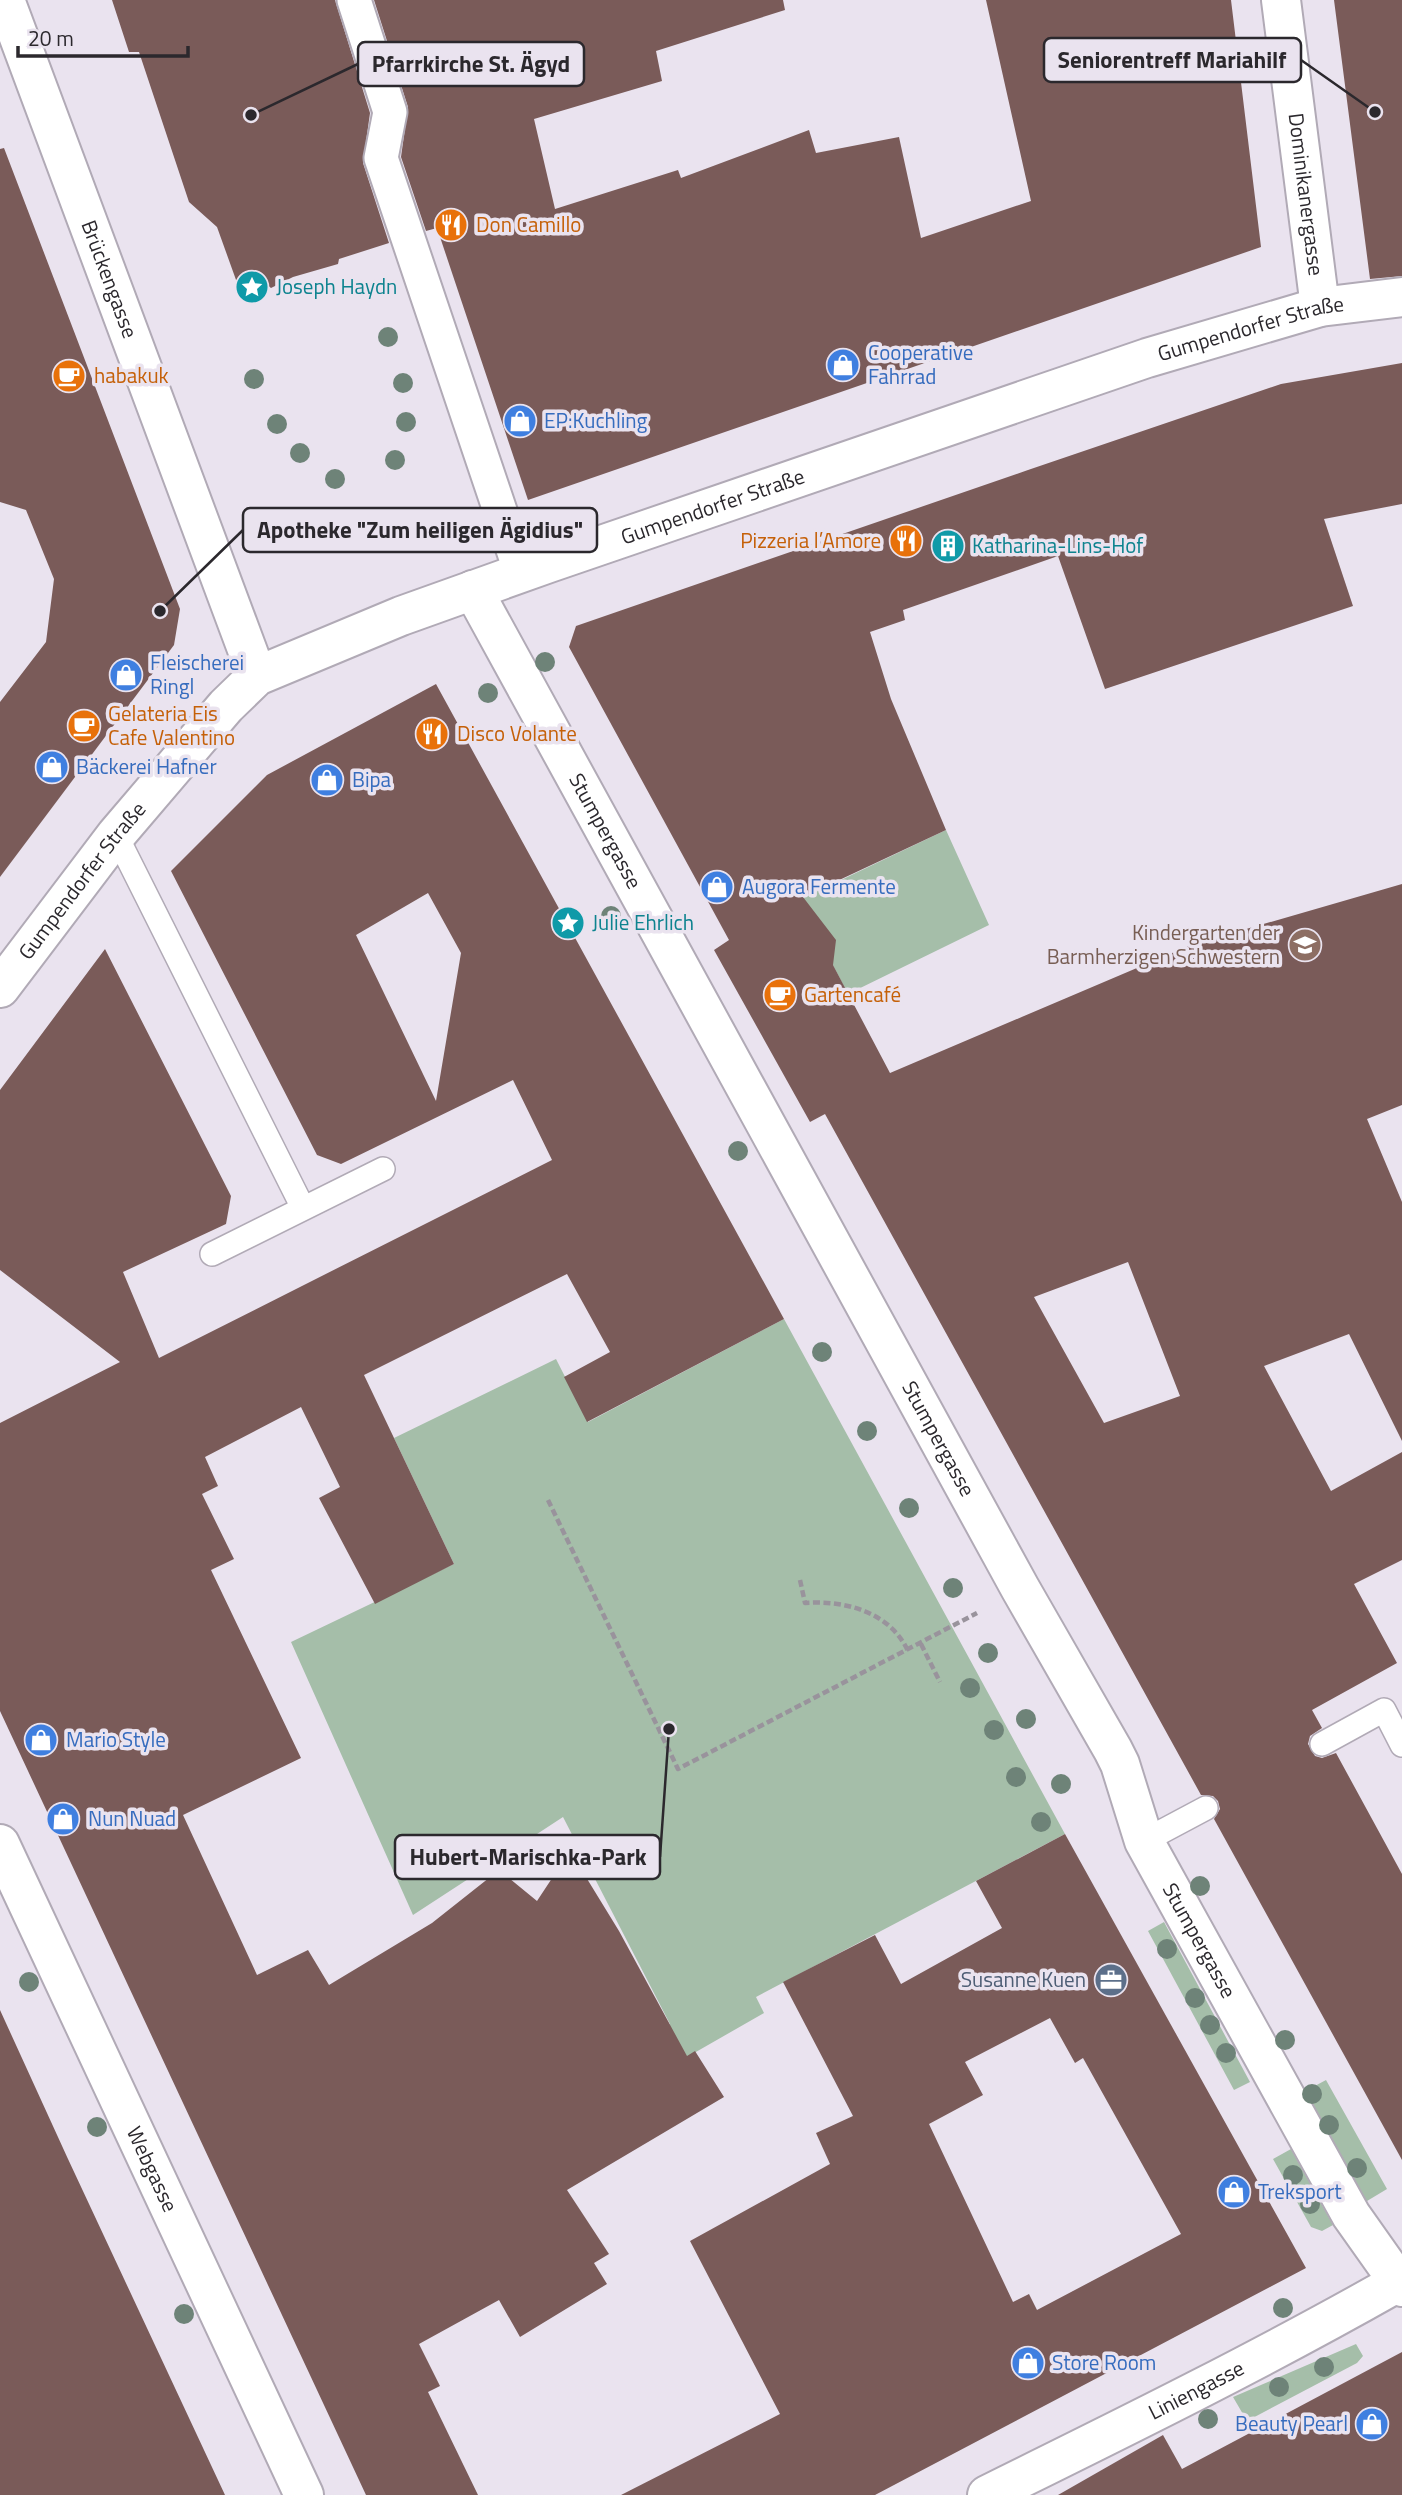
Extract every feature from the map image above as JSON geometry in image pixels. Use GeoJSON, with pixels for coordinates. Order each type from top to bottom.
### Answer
{"type":"FeatureCollection","features":[{"type":"Feature","properties":{"kind":"street","name":"Brückengasse"},"geometry":{"type":"LineString","coordinates":[[5,0],[257,676]]}},
{"type":"Feature","properties":{"kind":"street"},"geometry":{"type":"LineString","coordinates":[[354,0],[390,112],[381,158],[521,573]]}},
{"type":"Feature","properties":{"kind":"street","name":"Dominikanergasse"},"geometry":{"type":"LineString","coordinates":[[1281,0],[1320,307]]}},
{"type":"Feature","properties":{"kind":"street","name":"Gumpendorfer Straße"},"geometry":{"type":"LineString","coordinates":[[0,988],[116,835],[226,706],[257,676],[473,590],[1147,358],[1320,307],[1402,297]]}},
{"type":"Feature","properties":{"kind":"street","name":"Stumpergasse"},"geometry":{"type":"LineString","coordinates":[[473,590],[1020,1588],[1120,1764],[1144,1841],[1351,2215],[1401,2283]]}},
{"type":"Feature","properties":{"kind":"street","name":"Webgasse"},"geometry":{"type":"LineString","coordinates":[[0,1844],[304,2495]]}},
{"type":"Feature","properties":{"kind":"street","name":"Liniengasse"},"geometry":{"type":"LineString","coordinates":[[987,2495],[1177,2402],[1401,2283]]}},
{"type":"Feature","properties":{"kind":"lane"},"geometry":{"type":"LineString","coordinates":[[116,835],[303,1208]]}},
{"type":"Feature","properties":{"kind":"lane"},"geometry":{"type":"LineString","coordinates":[[212,1254],[383,1169]]}},
{"type":"Feature","properties":{"kind":"lane"},"geometry":{"type":"LineString","coordinates":[[1322,1744],[1384,1710],[1402,1745]]}},
{"type":"Feature","properties":{"kind":"lane"},"geometry":{"type":"LineString","coordinates":[[1144,1841],[1206,1808]]}},
{"type":"Feature","properties":{"kind":"path"},"geometry":{"type":"LineString","coordinates":[[548,1500],[678,1769],[908,1651],[1020,1588]]}},
{"type":"Feature","properties":{"kind":"path"},"geometry":{"type":"LineString","coordinates":[[800,1580],[805,1603],[827,1601],[855,1607],[893,1626],[908,1651]]}},
{"type":"Feature","properties":{"kind":"path"},"geometry":{"type":"LineString","coordinates":[[921,1644],[940,1682]]}},
{"type":"Feature","properties":{"kind":"green space"},"geometry":{"type":"Polygon","coordinates":[[[946,830],[989,925],[848,994],[799,900],[946,830]]]}},
{"type":"Feature","properties":{"kind":"green space"},"geometry":{"type":"Polygon","coordinates":[[[784,1319],[1065,1834],[756,1997],[764,2013],[577,2120],[670,2024],[563,1817],[413,1915],[291,1642],[454,1564],[394,1438],[556,1359],[588,1422],[784,1319]]]}},
{"type":"Feature","properties":{"kind":"green space"},"geometry":{"type":"Polygon","coordinates":[[[1164,1922],[1250,2082],[1234,2090],[1148,1931],[1164,1922]]]}},
{"type":"Feature","properties":{"kind":"green space"},"geometry":{"type":"Polygon","coordinates":[[[1326,2080],[1387,2189],[1362,2204],[1300,2094],[1326,2080]]]}},
{"type":"Feature","properties":{"kind":"green space"},"geometry":{"type":"Polygon","coordinates":[[[1291,2149],[1333,2225],[1322,2231],[1311,2227],[1273,2159],[1291,2149]]]}},
{"type":"Feature","properties":{"kind":"green space"},"geometry":{"type":"Polygon","coordinates":[[[1356,2344],[1363,2356],[1357,2363],[1247,2421],[1233,2397],[1356,2344]]]}},
{"type":"Feature","properties":{"kind":"building"},"geometry":{"type":"Polygon","coordinates":[[[112,0],[335,0],[370,113],[363,163],[389,243],[339,259],[338,264],[293,277],[271,288],[265,283],[240,291],[217,227],[189,202],[139,52],[129,52],[112,0]]]}},
{"type":"Feature","properties":{"kind":"building"},"geometry":{"type":"Polygon","coordinates":[[[374,0],[783,0],[785,10],[656,51],[662,81],[534,119],[555,209],[678,170],[681,178],[809,130],[816,153],[899,137],[921,238],[1031,201],[986,0],[1231,0],[1261,247],[528,500],[437,228],[426,231],[401,157],[408,107],[374,0]]]}},
{"type":"Feature","properties":{"kind":"building"},"geometry":{"type":"Polygon","coordinates":[[[1334,0],[1402,0],[1402,276],[1370,279],[1334,0]]]}},
{"type":"Feature","properties":{"kind":"building"},"geometry":{"type":"Polygon","coordinates":[[[4,148],[180,609],[174,645],[0,877],[0,702],[46,642],[54,579],[26,510],[0,502],[0,149],[4,148]]]}},
{"type":"Feature","properties":{"kind":"building"},"geometry":{"type":"Polygon","coordinates":[[[1402,363],[1402,504],[1324,519],[1353,606],[1105,689],[1058,556],[903,610],[905,620],[870,632],[891,699],[946,830],[803,897],[836,940],[833,965],[890,1073],[1191,945],[1402,884],[1402,1105],[1367,1119],[1402,1202],[1402,1441],[1349,1334],[1264,1366],[1331,1491],[1402,1452],[1402,1560],[1354,1584],[1397,1663],[1312,1710],[1322,1728],[1310,1736],[1308,1744],[1315,1756],[1322,1758],[1336,1753],[1402,1874],[1402,2160],[1214,1819],[1220,1809],[1218,1801],[1213,1796],[1201,1795],[825,1114],[810,1122],[714,950],[729,940],[569,647],[576,626],[1281,384],[1402,363]],[[1128,1262],[1034,1297],[1104,1423],[1180,1396],[1128,1262]]]}},
{"type":"Feature","properties":{"kind":"building"},"geometry":{"type":"Polygon","coordinates":[[[436,684],[784,1319],[587,1422],[564,1377],[610,1352],[567,1274],[364,1375],[454,1564],[375,1604],[319,1498],[340,1487],[301,1407],[205,1457],[218,1486],[202,1494],[234,1559],[211,1570],[301,1758],[183,1815],[257,1975],[308,1950],[329,1985],[432,1923],[499,1870],[537,1901],[570,1851],[619,1931],[687,2056],[695,2051],[724,2097],[567,2190],[609,2254],[594,2263],[607,2284],[520,2337],[499,2300],[419,2344],[440,2386],[428,2392],[478,2495],[366,2495],[0,1711],[0,1423],[120,1362],[0,1270],[0,1090],[105,949],[231,1196],[226,1224],[123,1272],[159,1358],[552,1160],[513,1080],[341,1164],[317,1155],[171,871],[267,775],[436,684]],[[428,893],[356,935],[436,1101],[461,953],[428,893]]]}},
{"type":"Feature","properties":{"kind":"building"},"geometry":{"type":"Polygon","coordinates":[[[1065,1834],[1306,2268],[875,2495],[621,2495],[780,2414],[690,2241],[830,2164],[816,2133],[853,2116],[783,1982],[875,1935],[901,1984],[1002,1928],[976,1881],[1065,1834]],[[1050,2018],[965,2062],[983,2095],[929,2124],[1013,2302],[1029,2294],[1037,2310],[1181,2234],[1083,2058],[1075,2063],[1050,2018]]]}},
{"type":"Feature","properties":{"kind":"building"},"geometry":{"type":"Polygon","coordinates":[[[0,2010],[68,2159],[225,2495],[0,2495],[0,2010]]]}},
{"type":"Feature","properties":{"kind":"building"},"geometry":{"type":"Polygon","coordinates":[[[1402,2352],[1402,2495],[1058,2495],[1163,2435],[1182,2469],[1402,2352]]]}},
{"type":"Feature","properties":{"kind":"place","name":"Seniorentreff Mariahilf"},"geometry":{"type":"Point","coordinates":[1375,112]}},
{"type":"Feature","properties":{"kind":"place","name":"Pfarrkirche St. Ägyd"},"geometry":{"type":"Point","coordinates":[251,115]}},
{"type":"Feature","properties":{"kind":"place","name":"Don Camillo"},"geometry":{"type":"Point","coordinates":[451,225]}},
{"type":"Feature","properties":{"kind":"place","name":"Joseph Haydn"},"geometry":{"type":"Point","coordinates":[252,287]}},
{"type":"Feature","properties":{"kind":"place","name":"Cooperative Fahrrad"},"geometry":{"type":"Point","coordinates":[843,365]}},
{"type":"Feature","properties":{"kind":"place","name":"habakuk"},"geometry":{"type":"Point","coordinates":[69,376]}},
{"type":"Feature","properties":{"kind":"place","name":"EP:Kuchling"},"geometry":{"type":"Point","coordinates":[520,421]}},
{"type":"Feature","properties":{"kind":"place","name":"Pizzeria l’Amore"},"geometry":{"type":"Point","coordinates":[906,541]}},
{"type":"Feature","properties":{"kind":"place","name":"Katharina-Lins-Hof"},"geometry":{"type":"Point","coordinates":[948,546]}},
{"type":"Feature","properties":{"kind":"place","name":"Apotheke \"Zum heiligen Ägidius\""},"geometry":{"type":"Point","coordinates":[160,611]}},
{"type":"Feature","properties":{"kind":"place","name":"Fleischerei Ringl"},"geometry":{"type":"Point","coordinates":[126,675]}},
{"type":"Feature","properties":{"kind":"place","name":"Gelateria Eis Cafe Valentino"},"geometry":{"type":"Point","coordinates":[84,726]}},
{"type":"Feature","properties":{"kind":"place","name":"Disco Volante"},"geometry":{"type":"Point","coordinates":[432,734]}},
{"type":"Feature","properties":{"kind":"place","name":"Bäckerei Hafner"},"geometry":{"type":"Point","coordinates":[52,767]}},
{"type":"Feature","properties":{"kind":"place","name":"Bipa"},"geometry":{"type":"Point","coordinates":[327,780]}},
{"type":"Feature","properties":{"kind":"place","name":"Augora Fermente"},"geometry":{"type":"Point","coordinates":[717,887]}},
{"type":"Feature","properties":{"kind":"place","name":"Julie Ehrlich"},"geometry":{"type":"Point","coordinates":[568,923]}},
{"type":"Feature","properties":{"kind":"place","name":"Kindergarten der Barmherzigen Schwestern"},"geometry":{"type":"Point","coordinates":[1305,945]}},
{"type":"Feature","properties":{"kind":"place","name":"Gartencafé"},"geometry":{"type":"Point","coordinates":[780,995]}},
{"type":"Feature","properties":{"kind":"place","name":"Hubert-Marischka-Park"},"geometry":{"type":"Point","coordinates":[669,1729]}},
{"type":"Feature","properties":{"kind":"place","name":"Mario Style"},"geometry":{"type":"Point","coordinates":[41,1740]}},
{"type":"Feature","properties":{"kind":"place","name":"Nun Nuad"},"geometry":{"type":"Point","coordinates":[63,1819]}},
{"type":"Feature","properties":{"kind":"place","name":"Susanne Kuen"},"geometry":{"type":"Point","coordinates":[1111,1980]}},
{"type":"Feature","properties":{"kind":"place","name":"Treksport"},"geometry":{"type":"Point","coordinates":[1234,2192]}},
{"type":"Feature","properties":{"kind":"place","name":"Store Room"},"geometry":{"type":"Point","coordinates":[1028,2363]}},
{"type":"Feature","properties":{"kind":"place","name":"Beauty Pearl"},"geometry":{"type":"Point","coordinates":[1372,2424]}}]}
